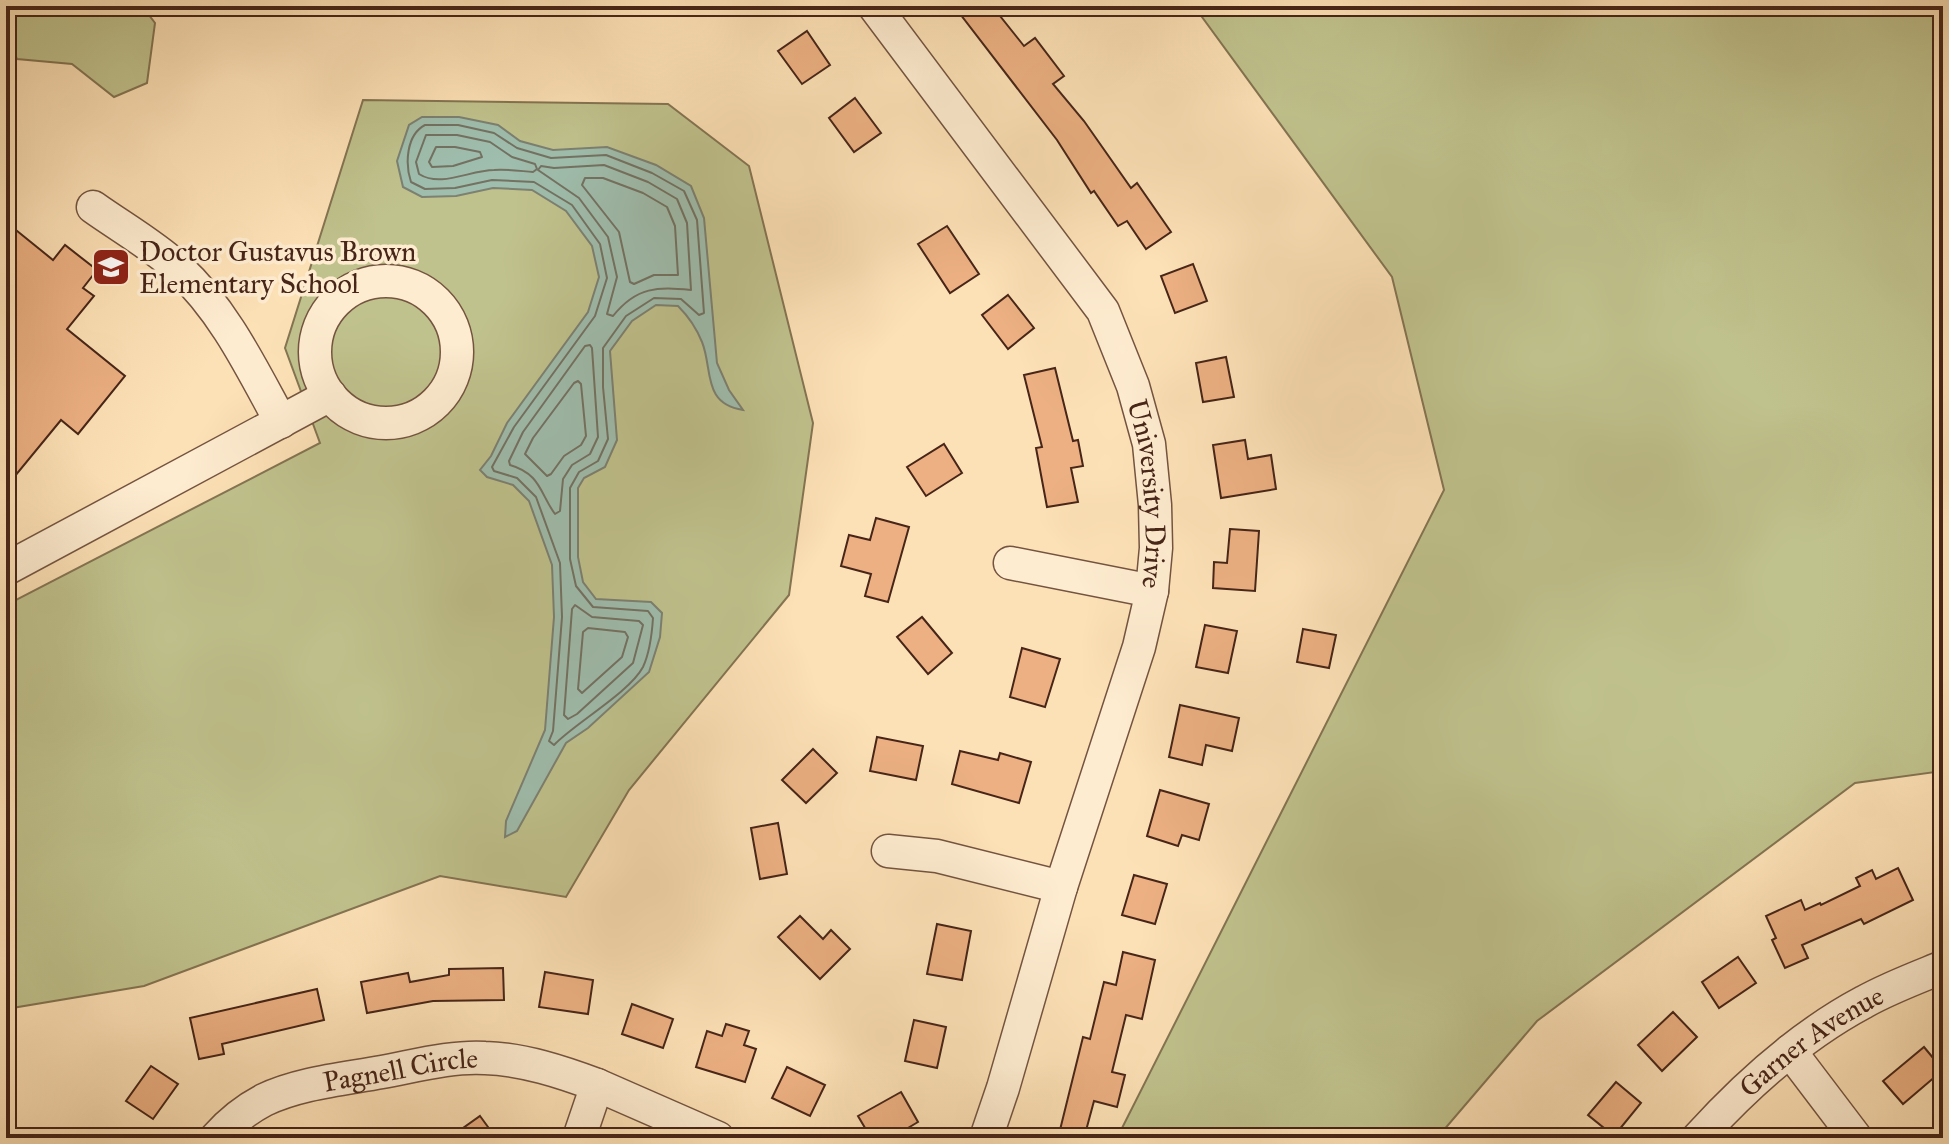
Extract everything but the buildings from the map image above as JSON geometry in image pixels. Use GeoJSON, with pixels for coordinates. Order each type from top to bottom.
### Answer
{"type":"FeatureCollection","features":[{"type":"Feature","properties":{"kind":"street","name":"University Drive"},"geometry":{"type":"LineString","coordinates":[[874,6],[1103,311],[1133,386],[1149,444],[1156,548],[1152,591],[1139,647],[1061,887],[986,1138]]}},
{"type":"Feature","properties":{"kind":"street"},"geometry":{"type":"LineString","coordinates":[[93,207],[178,268],[237,343],[281,422]]}},
{"type":"Feature","properties":{"kind":"street"},"geometry":{"type":"LineString","coordinates":[[373,283],[405,284],[433,299],[444,310],[452,324],[457,355],[449,385],[428,409],[399,422],[368,421],[353,415],[330,395],[321,381],[315,349],[324,319],[344,295],[373,283]]}},
{"type":"Feature","properties":{"kind":"street"},"geometry":{"type":"LineString","coordinates":[[6,569],[330,395]]}},
{"type":"Feature","properties":{"kind":"street"},"geometry":{"type":"LineString","coordinates":[[1010,563],[1152,591]]}},
{"type":"Feature","properties":{"kind":"street"},"geometry":{"type":"LineString","coordinates":[[888,851],[937,856],[1061,887]]}},
{"type":"Feature","properties":{"kind":"street","name":"Garner Avenue"},"geometry":{"type":"LineString","coordinates":[[1698,1138],[1736,1096],[1827,1024],[1864,1002],[1943,967]]}},
{"type":"Feature","properties":{"kind":"street"},"geometry":{"type":"LineString","coordinates":[[1790,1051],[1856,1138]]}},
{"type":"Feature","properties":{"kind":"street","name":"Pagnell Circle"},"geometry":{"type":"LineString","coordinates":[[216,1138],[246,1110],[292,1091],[445,1061],[484,1057],[563,1072],[718,1138]]}},
{"type":"Feature","properties":{"kind":"street"},"geometry":{"type":"LineString","coordinates":[[579,1138],[597,1085]]}},
{"type":"Feature","properties":{"kind":"green space"},"geometry":{"type":"Polygon","coordinates":[[[6,6],[142,6],[155,23],[147,83],[114,97],[72,64],[17,59],[6,37],[6,6]]]}},
{"type":"Feature","properties":{"kind":"green space"},"geometry":{"type":"Polygon","coordinates":[[[1194,6],[1943,6],[1943,771],[1855,783],[1537,1021],[1437,1138],[1117,1138],[1444,490],[1392,277],[1194,6]]]}},
{"type":"Feature","properties":{"kind":"green space"},"geometry":{"type":"Polygon","coordinates":[[[363,100],[668,104],[749,166],[813,423],[789,595],[629,790],[566,897],[440,876],[144,986],[6,1009],[6,605],[320,443],[285,348],[363,100]]]}},
{"type":"Feature","properties":{"kind":"water"},"geometry":{"type":"Polygon","coordinates":[[[422,117],[459,117],[498,125],[520,141],[553,150],[607,147],[656,165],[691,186],[704,218],[717,363],[729,390],[743,410],[721,401],[715,393],[702,342],[692,322],[678,306],[656,305],[632,321],[610,351],[617,440],[605,467],[584,478],[578,488],[578,557],[583,582],[596,599],[651,602],[662,613],[660,637],[649,672],[588,728],[566,743],[517,831],[505,837],[506,821],[545,730],[554,617],[552,565],[529,501],[513,485],[487,477],[480,470],[491,456],[507,423],[588,312],[599,277],[592,246],[566,211],[532,190],[493,188],[456,196],[422,197],[403,187],[397,161],[409,125],[422,117]]]}},
{"type":"Feature","properties":{"kind":"place","name":"Doctor Gustavus Brown Elementary School"},"geometry":{"type":"Point","coordinates":[111,267]}}]}
